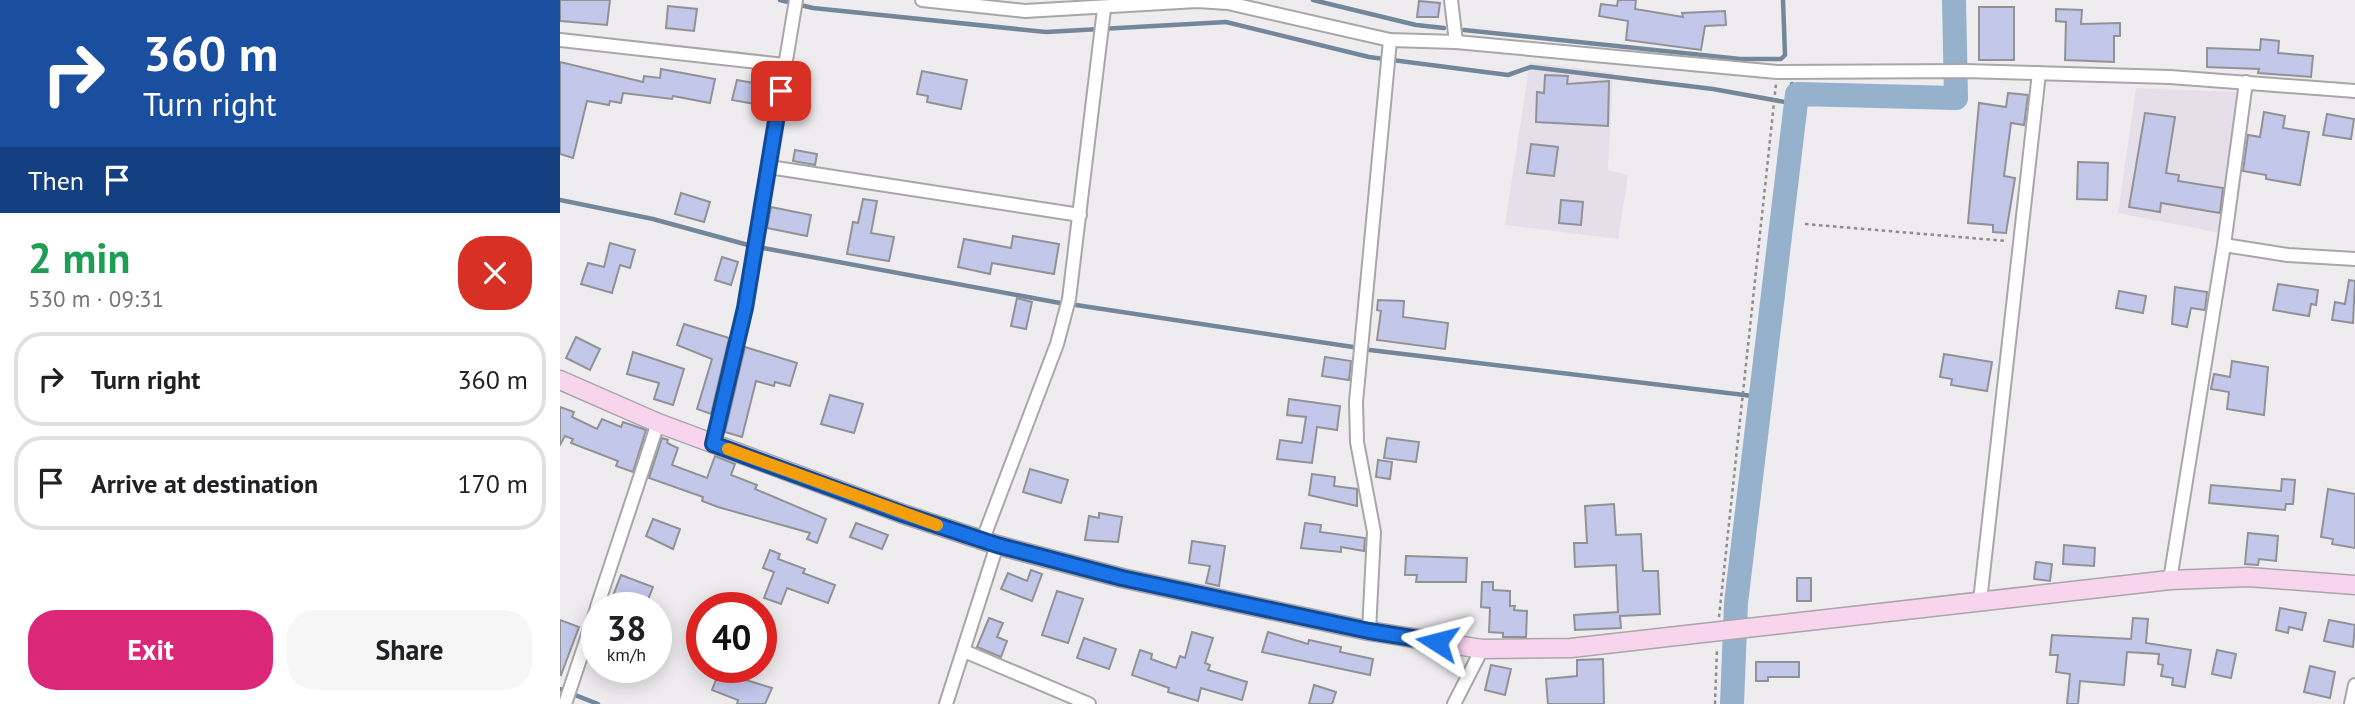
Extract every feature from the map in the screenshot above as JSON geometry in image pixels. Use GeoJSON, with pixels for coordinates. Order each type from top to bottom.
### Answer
{"type":"FeatureCollection","features":[{"type":"Feature","properties":{"kind":"street"},"geometry":{"type":"LineString","coordinates":[[922,0],[1025,11],[1072,5],[1103,15],[1197,1],[1262,5],[1389,46],[1456,42],[1777,72],[2039,73],[2246,82],[2355,91]]}},
{"type":"Feature","properties":{"kind":"street"},"geometry":{"type":"LineString","coordinates":[[1451,0],[1456,42]]}},
{"type":"Feature","properties":{"kind":"street"},"geometry":{"type":"LineString","coordinates":[[713,444],[745,308],[795,4]]}},
{"type":"Feature","properties":{"kind":"street"},"geometry":{"type":"LineString","coordinates":[[946,704],[964,651],[990,542],[1057,344],[1069,299],[1103,15]]}},
{"type":"Feature","properties":{"kind":"street"},"geometry":{"type":"LineString","coordinates":[[560,40],[785,65]]}},
{"type":"Feature","properties":{"kind":"street"},"geometry":{"type":"LineString","coordinates":[[1369,631],[1374,532],[1357,442],[1356,402],[1389,46]]}},
{"type":"Feature","properties":{"kind":"street"},"geometry":{"type":"LineString","coordinates":[[1980,601],[2039,73]]}},
{"type":"Feature","properties":{"kind":"street"},"geometry":{"type":"LineString","coordinates":[[2171,580],[2224,245],[2246,82]]}},
{"type":"Feature","properties":{"kind":"street"},"geometry":{"type":"LineString","coordinates":[[769,167],[1080,215]]}},
{"type":"Feature","properties":{"kind":"street"},"geometry":{"type":"LineString","coordinates":[[2224,245],[2288,255],[2355,259]]}},
{"type":"Feature","properties":{"kind":"street"},"geometry":{"type":"LineString","coordinates":[[560,380],[713,444],[903,514],[990,542],[1122,578],[1369,631],[1482,649],[1571,648],[2171,580],[2248,577],[2355,585]]}},
{"type":"Feature","properties":{"kind":"street"},"geometry":{"type":"LineString","coordinates":[[602,592],[658,423]]}},
{"type":"Feature","properties":{"kind":"street"},"geometry":{"type":"LineString","coordinates":[[1454,704],[1482,649]]}},
{"type":"Feature","properties":{"kind":"street"},"geometry":{"type":"LineString","coordinates":[[964,651],[1088,704]]}},
{"type":"Feature","properties":{"kind":"street"},"geometry":{"type":"LineString","coordinates":[[565,704],[581,656]]}},
{"type":"Feature","properties":{"kind":"street"},"geometry":{"type":"LineString","coordinates":[[2351,704],[2355,685]]}},
{"type":"Feature","properties":{"kind":"path"},"geometry":{"type":"LineString","coordinates":[[1715,704],[1717,631],[1774,94]]}},
{"type":"Feature","properties":{"kind":"path"},"geometry":{"type":"LineString","coordinates":[[1805,224],[2021,242]]}},
{"type":"Feature","properties":{"kind":"shaded area"},"geometry":{"type":"Polygon","coordinates":[[[1530,62],[1613,73],[1608,170],[1628,175],[1618,239],[1505,225],[1530,62]]]}},
{"type":"Feature","properties":{"kind":"shaded area"},"geometry":{"type":"Polygon","coordinates":[[[2136,88],[2241,92],[2221,233],[2118,213],[2136,88]]]}},
{"type":"Feature","properties":{"kind":"building"},"geometry":{"type":"Polygon","coordinates":[[[560,0],[610,0],[607,25],[560,21],[560,0]]]}},
{"type":"Feature","properties":{"kind":"building"},"geometry":{"type":"Polygon","coordinates":[[[1618,0],[1636,0],[1635,9],[1683,17],[1682,13],[1725,11],[1726,25],[1705,26],[1701,50],[1626,40],[1628,21],[1599,16],[1601,4],[1617,6],[1618,0]]]}},
{"type":"Feature","properties":{"kind":"building"},"geometry":{"type":"Polygon","coordinates":[[[1419,1],[1440,3],[1438,17],[1417,17],[1419,1]]]}},
{"type":"Feature","properties":{"kind":"building"},"geometry":{"type":"Polygon","coordinates":[[[668,6],[697,9],[694,31],[666,28],[668,6]]]}},
{"type":"Feature","properties":{"kind":"building"},"geometry":{"type":"Polygon","coordinates":[[[1979,7],[2014,7],[2014,60],[1979,60],[1979,7]]]}},
{"type":"Feature","properties":{"kind":"building"},"geometry":{"type":"Polygon","coordinates":[[[2056,9],[2082,10],[2081,24],[2120,23],[2120,36],[2114,36],[2114,62],[2065,60],[2066,22],[2056,21],[2056,9]]]}},
{"type":"Feature","properties":{"kind":"building"},"geometry":{"type":"Polygon","coordinates":[[[2261,39],[2279,41],[2278,53],[2313,56],[2311,77],[2258,73],[2259,69],[2207,67],[2207,48],[2260,50],[2261,39]]]}},
{"type":"Feature","properties":{"kind":"building"},"geometry":{"type":"Polygon","coordinates":[[[560,62],[643,82],[644,76],[660,78],[661,69],[715,79],[710,103],[673,96],[672,99],[623,93],[621,103],[610,101],[609,105],[587,101],[573,158],[560,154],[560,62]]]}},
{"type":"Feature","properties":{"kind":"building"},"geometry":{"type":"Polygon","coordinates":[[[922,71],[967,80],[961,109],[927,102],[928,96],[917,94],[922,71]]]}},
{"type":"Feature","properties":{"kind":"building"},"geometry":{"type":"Polygon","coordinates":[[[1545,75],[1568,76],[1567,84],[1609,81],[1608,126],[1536,122],[1537,92],[1544,93],[1545,75]]]}},
{"type":"Feature","properties":{"kind":"building"},"geometry":{"type":"Polygon","coordinates":[[[737,80],[765,85],[761,105],[732,100],[737,80]]]}},
{"type":"Feature","properties":{"kind":"building"},"geometry":{"type":"Polygon","coordinates":[[[2008,93],[2028,95],[2024,125],[2011,123],[2004,176],[2015,178],[2006,233],[1993,232],[1993,225],[1968,223],[1979,103],[2006,107],[2008,93]]]}},
{"type":"Feature","properties":{"kind":"building"},"geometry":{"type":"Polygon","coordinates":[[[2264,112],[2285,116],[2283,128],[2309,132],[2300,185],[2266,179],[2266,175],[2243,171],[2248,135],[2260,137],[2264,112]]]}},
{"type":"Feature","properties":{"kind":"building"},"geometry":{"type":"Polygon","coordinates":[[[2145,113],[2175,117],[2166,173],[2179,175],[2178,181],[2223,188],[2220,213],[2161,203],[2160,212],[2129,207],[2145,113]]]}},
{"type":"Feature","properties":{"kind":"building"},"geometry":{"type":"Polygon","coordinates":[[[2327,114],[2354,119],[2351,139],[2323,135],[2327,114]]]}},
{"type":"Feature","properties":{"kind":"building"},"geometry":{"type":"Polygon","coordinates":[[[1531,144],[1558,147],[1554,176],[1527,173],[1531,144]]]}},
{"type":"Feature","properties":{"kind":"building"},"geometry":{"type":"Polygon","coordinates":[[[795,150],[817,154],[815,165],[793,161],[795,150]]]}},
{"type":"Feature","properties":{"kind":"building"},"geometry":{"type":"Polygon","coordinates":[[[2078,162],[2108,163],[2107,200],[2077,199],[2078,162]]]}},
{"type":"Feature","properties":{"kind":"building"},"geometry":{"type":"Polygon","coordinates":[[[681,193],[710,202],[704,222],[675,214],[681,193]]]}},
{"type":"Feature","properties":{"kind":"building"},"geometry":{"type":"Polygon","coordinates":[[[863,199],[877,201],[871,233],[894,237],[889,261],[847,254],[853,222],[858,223],[863,199]]]}},
{"type":"Feature","properties":{"kind":"building"},"geometry":{"type":"Polygon","coordinates":[[[1561,200],[1583,202],[1581,225],[1559,223],[1561,200]]]}},
{"type":"Feature","properties":{"kind":"building"},"geometry":{"type":"Polygon","coordinates":[[[771,207],[811,215],[807,236],[767,228],[771,207]]]}},
{"type":"Feature","properties":{"kind":"building"},"geometry":{"type":"Polygon","coordinates":[[[1013,236],[1059,244],[1054,274],[992,263],[990,274],[958,267],[964,239],[1011,248],[1013,236]]]}},
{"type":"Feature","properties":{"kind":"building"},"geometry":{"type":"Polygon","coordinates":[[[610,243],[635,250],[630,268],[620,265],[612,293],[581,284],[588,263],[604,267],[610,243]]]}},
{"type":"Feature","properties":{"kind":"building"},"geometry":{"type":"Polygon","coordinates":[[[722,257],[738,262],[731,285],[715,280],[722,257]]]}},
{"type":"Feature","properties":{"kind":"building"},"geometry":{"type":"Polygon","coordinates":[[[2349,280],[2355,281],[2353,323],[2332,320],[2335,302],[2345,304],[2349,280]]]}},
{"type":"Feature","properties":{"kind":"building"},"geometry":{"type":"Polygon","coordinates":[[[2278,284],[2318,290],[2316,305],[2311,304],[2309,316],[2273,310],[2278,284]]]}},
{"type":"Feature","properties":{"kind":"building"},"geometry":{"type":"Polygon","coordinates":[[[2175,287],[2207,292],[2205,310],[2191,308],[2187,327],[2172,324],[2175,287]]]}},
{"type":"Feature","properties":{"kind":"building"},"geometry":{"type":"Polygon","coordinates":[[[2119,291],[2146,296],[2143,313],[2116,308],[2119,291]]]}},
{"type":"Feature","properties":{"kind":"building"},"geometry":{"type":"Polygon","coordinates":[[[1017,298],[1032,302],[1026,329],[1011,326],[1017,298]]]}},
{"type":"Feature","properties":{"kind":"building"},"geometry":{"type":"Polygon","coordinates":[[[1378,300],[1404,301],[1403,317],[1448,323],[1445,349],[1377,340],[1381,311],[1377,310],[1378,300]]]}},
{"type":"Feature","properties":{"kind":"building"},"geometry":{"type":"Polygon","coordinates":[[[684,324],[729,338],[711,414],[697,409],[712,359],[677,345],[684,324]]]}},
{"type":"Feature","properties":{"kind":"building"},"geometry":{"type":"Polygon","coordinates":[[[576,337],[600,349],[590,370],[566,358],[576,337]]]}},
{"type":"Feature","properties":{"kind":"building"},"geometry":{"type":"Polygon","coordinates":[[[745,347],[797,363],[790,386],[775,382],[774,386],[756,381],[742,437],[725,432],[745,347]]]}},
{"type":"Feature","properties":{"kind":"building"},"geometry":{"type":"Polygon","coordinates":[[[633,352],[684,369],[673,405],[654,399],[659,383],[627,374],[633,352]]]}},
{"type":"Feature","properties":{"kind":"building"},"geometry":{"type":"Polygon","coordinates":[[[1944,354],[1992,362],[1987,391],[1951,385],[1952,379],[1940,377],[1944,354]]]}},
{"type":"Feature","properties":{"kind":"building"},"geometry":{"type":"Polygon","coordinates":[[[1325,357],[1351,361],[1349,380],[1322,376],[1325,357]]]}},
{"type":"Feature","properties":{"kind":"building"},"geometry":{"type":"Polygon","coordinates":[[[2232,361],[2268,367],[2264,415],[2227,409],[2229,392],[2211,389],[2214,374],[2230,377],[2232,361]]]}},
{"type":"Feature","properties":{"kind":"building"},"geometry":{"type":"Polygon","coordinates":[[[830,395],[863,404],[854,433],[821,424],[830,395]]]}},
{"type":"Feature","properties":{"kind":"building"},"geometry":{"type":"Polygon","coordinates":[[[1289,399],[1340,406],[1337,430],[1317,427],[1312,463],[1277,459],[1280,440],[1302,443],[1306,417],[1287,415],[1289,399]]]}},
{"type":"Feature","properties":{"kind":"building"},"geometry":{"type":"Polygon","coordinates":[[[560,407],[574,412],[572,417],[597,429],[602,419],[621,427],[623,422],[646,430],[633,472],[616,466],[618,461],[571,443],[573,439],[565,436],[560,445],[560,407]]]}},
{"type":"Feature","properties":{"kind":"building"},"geometry":{"type":"Polygon","coordinates":[[[662,438],[678,448],[672,465],[707,478],[715,456],[735,464],[731,475],[757,485],[755,489],[826,519],[817,543],[807,539],[810,533],[718,507],[702,501],[703,497],[649,478],[662,438]]]}},
{"type":"Feature","properties":{"kind":"building"},"geometry":{"type":"Polygon","coordinates":[[[1387,438],[1419,442],[1416,462],[1384,458],[1387,438]]]}},
{"type":"Feature","properties":{"kind":"building"},"geometry":{"type":"Polygon","coordinates":[[[1378,460],[1392,462],[1390,479],[1376,477],[1378,460]]]}},
{"type":"Feature","properties":{"kind":"building"},"geometry":{"type":"Polygon","coordinates":[[[1030,469],[1068,480],[1061,503],[1023,492],[1030,469]]]}},
{"type":"Feature","properties":{"kind":"building"},"geometry":{"type":"Polygon","coordinates":[[[1312,474],[1335,477],[1334,486],[1357,489],[1357,506],[1309,495],[1312,474]]]}},
{"type":"Feature","properties":{"kind":"building"},"geometry":{"type":"Polygon","coordinates":[[[2282,479],[2295,480],[2293,504],[2286,504],[2285,510],[2209,503],[2211,485],[2281,491],[2282,479]]]}},
{"type":"Feature","properties":{"kind":"building"},"geometry":{"type":"Polygon","coordinates":[[[2328,489],[2355,494],[2355,548],[2332,544],[2333,539],[2321,537],[2328,489]]]}},
{"type":"Feature","properties":{"kind":"building"},"geometry":{"type":"Polygon","coordinates":[[[1614,504],[1616,535],[1641,534],[1643,571],[1658,571],[1660,614],[1620,616],[1621,628],[1575,630],[1574,615],[1618,612],[1616,565],[1575,567],[1574,543],[1587,543],[1585,506],[1614,504]]]}},
{"type":"Feature","properties":{"kind":"building"},"geometry":{"type":"Polygon","coordinates":[[[1099,513],[1122,517],[1118,542],[1085,540],[1089,516],[1099,518],[1099,513]]]}},
{"type":"Feature","properties":{"kind":"building"},"geometry":{"type":"Polygon","coordinates":[[[653,519],[680,529],[673,549],[646,536],[653,519]]]}},
{"type":"Feature","properties":{"kind":"building"},"geometry":{"type":"Polygon","coordinates":[[[856,523],[888,535],[882,549],[850,537],[856,523]]]}},
{"type":"Feature","properties":{"kind":"building"},"geometry":{"type":"Polygon","coordinates":[[[1305,523],[1321,525],[1320,532],[1365,538],[1364,551],[1341,547],[1341,552],[1301,548],[1305,523]]]}},
{"type":"Feature","properties":{"kind":"building"},"geometry":{"type":"Polygon","coordinates":[[[2248,533],[2278,536],[2276,561],[2259,559],[2258,565],[2245,564],[2248,533]]]}},
{"type":"Feature","properties":{"kind":"building"},"geometry":{"type":"Polygon","coordinates":[[[1192,541],[1225,546],[1219,586],[1206,583],[1210,566],[1189,563],[1192,541]]]}},
{"type":"Feature","properties":{"kind":"building"},"geometry":{"type":"Polygon","coordinates":[[[2064,545],[2095,548],[2094,566],[2063,564],[2064,545]]]}},
{"type":"Feature","properties":{"kind":"building"},"geometry":{"type":"Polygon","coordinates":[[[770,550],[780,554],[778,559],[805,569],[803,573],[835,585],[828,603],[787,588],[781,604],[777,603],[777,592],[766,592],[774,572],[763,568],[770,550]]]}},
{"type":"Feature","properties":{"kind":"building"},"geometry":{"type":"Polygon","coordinates":[[[1406,556],[1467,558],[1466,582],[1416,582],[1417,575],[1405,575],[1406,556]]]}},
{"type":"Feature","properties":{"kind":"building"},"geometry":{"type":"Polygon","coordinates":[[[2036,562],[2052,564],[2050,581],[2034,579],[2036,562]]]}},
{"type":"Feature","properties":{"kind":"building"},"geometry":{"type":"Polygon","coordinates":[[[1031,570],[1042,574],[1032,601],[1001,589],[1008,573],[1027,581],[1031,570]]]}},
{"type":"Feature","properties":{"kind":"building"},"geometry":{"type":"Polygon","coordinates":[[[621,575],[653,587],[651,592],[614,592],[621,575]]]}},
{"type":"Feature","properties":{"kind":"building"},"geometry":{"type":"Polygon","coordinates":[[[1797,578],[1811,578],[1811,601],[1797,601],[1797,578]]]}},
{"type":"Feature","properties":{"kind":"building"},"geometry":{"type":"Polygon","coordinates":[[[1482,582],[1493,582],[1493,590],[1510,591],[1510,606],[1515,606],[1514,610],[1527,611],[1526,637],[1503,637],[1503,633],[1489,632],[1490,608],[1481,607],[1482,582]]]}},
{"type":"Feature","properties":{"kind":"building"},"geometry":{"type":"Polygon","coordinates":[[[1057,591],[1083,599],[1068,643],[1042,635],[1057,591]]]}},
{"type":"Feature","properties":{"kind":"building"},"geometry":{"type":"Polygon","coordinates":[[[2280,608],[2306,613],[2302,630],[2289,627],[2288,633],[2276,630],[2280,608]]]}},
{"type":"Feature","properties":{"kind":"building"},"geometry":{"type":"Polygon","coordinates":[[[989,618],[1003,623],[997,637],[1007,641],[1001,657],[977,647],[989,618]]]}},
{"type":"Feature","properties":{"kind":"building"},"geometry":{"type":"Polygon","coordinates":[[[2133,618],[2148,619],[2146,643],[2191,650],[2185,687],[2172,685],[2173,678],[2161,676],[2163,665],[2158,664],[2159,654],[2127,652],[2124,685],[2080,681],[2078,704],[2067,704],[2070,674],[2056,672],[2058,655],[2050,655],[2052,635],[2131,639],[2133,618]]]}},
{"type":"Feature","properties":{"kind":"building"},"geometry":{"type":"Polygon","coordinates":[[[560,620],[579,627],[561,675],[560,674],[560,620]]]}},
{"type":"Feature","properties":{"kind":"building"},"geometry":{"type":"Polygon","coordinates":[[[2329,620],[2355,625],[2353,647],[2324,641],[2329,620]]]}},
{"type":"Feature","properties":{"kind":"building"},"geometry":{"type":"Polygon","coordinates":[[[1192,632],[1213,638],[1205,663],[1210,665],[1208,670],[1247,682],[1242,700],[1201,688],[1198,701],[1168,692],[1169,688],[1132,675],[1140,650],[1152,654],[1151,659],[1176,668],[1180,656],[1185,658],[1192,632]]]}},
{"type":"Feature","properties":{"kind":"building"},"geometry":{"type":"Polygon","coordinates":[[[1268,632],[1308,644],[1309,640],[1341,647],[1340,652],[1373,659],[1370,675],[1262,652],[1268,632]]]}},
{"type":"Feature","properties":{"kind":"building"},"geometry":{"type":"Polygon","coordinates":[[[1084,638],[1116,649],[1109,669],[1077,658],[1084,638]]]}},
{"type":"Feature","properties":{"kind":"building"},"geometry":{"type":"Polygon","coordinates":[[[2217,650],[2236,654],[2231,678],[2212,674],[2217,650]]]}},
{"type":"Feature","properties":{"kind":"building"},"geometry":{"type":"Polygon","coordinates":[[[1603,659],[1604,704],[1548,704],[1546,679],[1577,676],[1577,660],[1603,659]]]}},
{"type":"Feature","properties":{"kind":"building"},"geometry":{"type":"Polygon","coordinates":[[[1756,662],[1799,662],[1799,677],[1768,677],[1768,681],[1756,681],[1756,662]]]}},
{"type":"Feature","properties":{"kind":"building"},"geometry":{"type":"Polygon","coordinates":[[[1491,665],[1511,669],[1505,695],[1485,690],[1491,665]]]}},
{"type":"Feature","properties":{"kind":"building"},"geometry":{"type":"Polygon","coordinates":[[[2310,666],[2335,672],[2330,698],[2304,692],[2310,666]]]}},
{"type":"Feature","properties":{"kind":"building"},"geometry":{"type":"Polygon","coordinates":[[[715,683],[756,683],[772,688],[765,704],[737,704],[738,700],[712,690],[715,683]]]}},
{"type":"Feature","properties":{"kind":"building"},"geometry":{"type":"Polygon","coordinates":[[[1314,685],[1336,692],[1332,704],[1309,704],[1314,685]]]}},
{"type":"Feature","properties":{"kind":"waterway"},"geometry":{"type":"LineString","coordinates":[[780,0],[813,8],[1046,32],[1226,22],[1369,57],[1508,75],[1531,67],[1713,89],[1796,104]]}},
{"type":"Feature","properties":{"kind":"waterway"},"geometry":{"type":"LineString","coordinates":[[1313,0],[1416,25],[1444,28]]}},
{"type":"Feature","properties":{"kind":"waterway"},"geometry":{"type":"LineString","coordinates":[[1464,30],[1740,59],[1781,59],[1785,55],[1783,0]]}},
{"type":"Feature","properties":{"kind":"waterway"},"geometry":{"type":"LineString","coordinates":[[1732,704],[1736,603],[1797,94],[1956,98],[1954,0]]}},
{"type":"Feature","properties":{"kind":"waterway"},"geometry":{"type":"LineString","coordinates":[[1792,84],[1797,94]]}},
{"type":"Feature","properties":{"kind":"waterway"},"geometry":{"type":"LineString","coordinates":[[560,200],[653,219],[748,245]]}},
{"type":"Feature","properties":{"kind":"waterway"},"geometry":{"type":"LineString","coordinates":[[763,248],[1060,303]]}},
{"type":"Feature","properties":{"kind":"waterway"},"geometry":{"type":"LineString","coordinates":[[1076,305],[1353,347]]}},
{"type":"Feature","properties":{"kind":"waterway"},"geometry":{"type":"LineString","coordinates":[[1370,350],[1761,397]]}},
{"type":"Feature","properties":{"kind":"waterway"},"geometry":{"type":"LineString","coordinates":[[560,689],[598,704]]}},
{"type":"Feature","properties":{"kind":"slow traffic"},"geometry":{"type":"LineString","coordinates":[[728,449],[937,525]]}},
{"type":"Feature","properties":{"kind":"route"},"geometry":{"type":"LineString","coordinates":[[781,91],[745,308],[713,444],[903,514],[997,545],[1122,578],[1369,631],[1437,642]]}}]}
